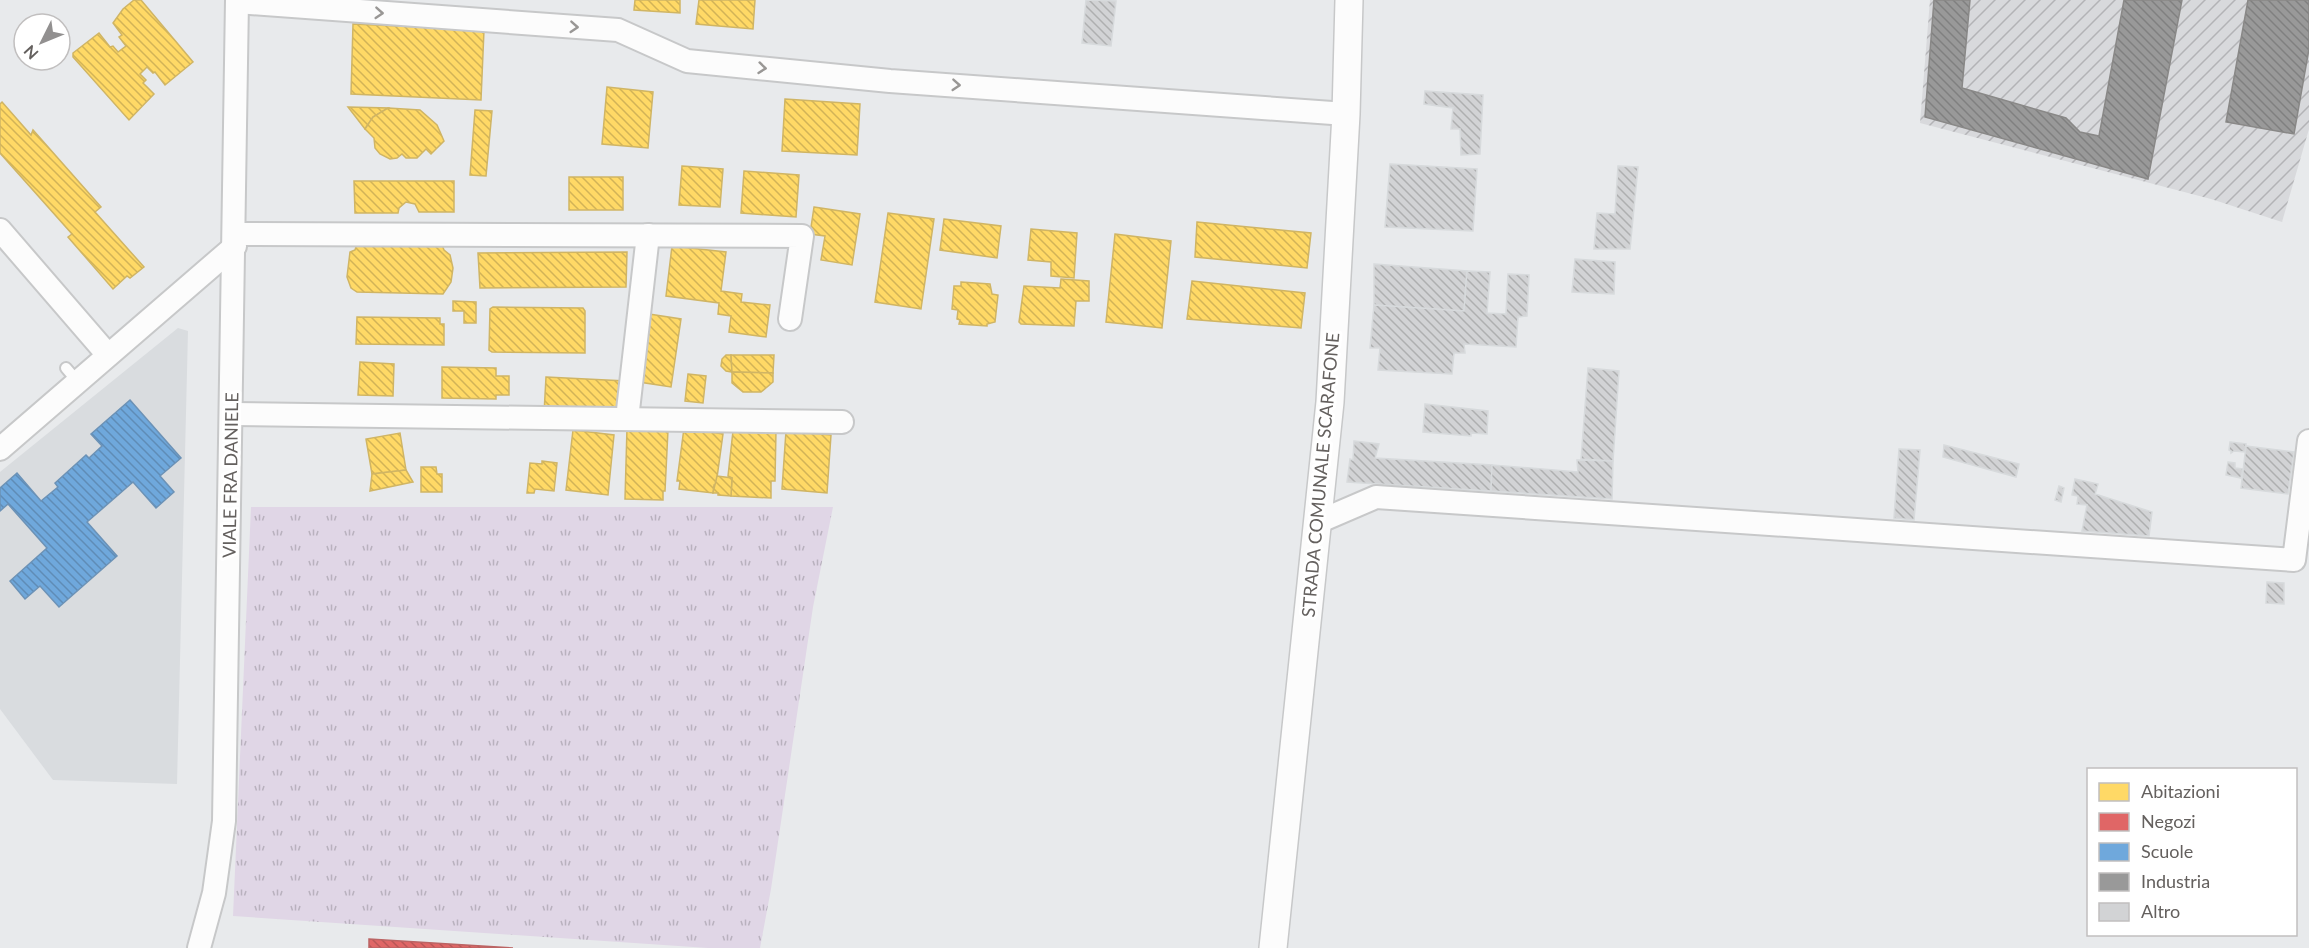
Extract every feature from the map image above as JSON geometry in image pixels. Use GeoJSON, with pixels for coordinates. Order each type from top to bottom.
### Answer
{"type":"FeatureCollection","features":[{"type":"Feature","properties":{"kind":"street","name":"STRADA COMUNALE SCARAFONE"},"geometry":{"type":"LineString","coordinates":[[1273,948],[1330,402],[1346,114],[1349,0]]}},
{"type":"Feature","properties":{"kind":"street"},"geometry":{"type":"LineString","coordinates":[[237,1],[618,30],[687,61],[890,81],[1346,114]]}},
{"type":"Feature","properties":{"kind":"street","name":"VIALE FRA DANIELE"},"geometry":{"type":"LineString","coordinates":[[199,948],[214,893],[224,821],[235,249],[237,1]]}},
{"type":"Feature","properties":{"kind":"street"},"geometry":{"type":"LineString","coordinates":[[0,230],[108,355]]}},
{"type":"Feature","properties":{"kind":"street"},"geometry":{"type":"LineString","coordinates":[[627,419],[648,235]]}},
{"type":"Feature","properties":{"kind":"street"},"geometry":{"type":"LineString","coordinates":[[0,449],[72,375],[108,355],[235,249],[648,235],[802,236],[790,319]]}},
{"type":"Feature","properties":{"kind":"street"},"geometry":{"type":"LineString","coordinates":[[207,271],[234,295]]}},
{"type":"Feature","properties":{"kind":"street"},"geometry":{"type":"LineString","coordinates":[[232,414],[842,422]]}},
{"type":"Feature","properties":{"kind":"street"},"geometry":{"type":"LineString","coordinates":[[1318,522],[1376,497],[2294,560],[2309,441]]}},
{"type":"Feature","properties":{"kind":"shaded area"},"geometry":{"type":"Polygon","coordinates":[[[1930,0],[2309,0],[2309,129],[2282,222],[2211,199],[1920,123],[1930,0]]]}},
{"type":"Feature","properties":{"kind":"shaded area"},"geometry":{"type":"Polygon","coordinates":[[[178,328],[188,331],[177,784],[53,780],[0,709],[0,472],[178,328]]]}},
{"type":"Feature","properties":{"kind":"green space"},"geometry":{"type":"Polygon","coordinates":[[[251,507],[833,507],[813,607],[771,889],[760,948],[708,948],[233,916],[251,507]]]}},
{"type":"Feature","properties":{"kind":"building: Abitazioni"},"geometry":{"type":"Polygon","coordinates":[[[134,0],[141,0],[193,62],[165,85],[155,72],[153,73],[147,67],[140,74],[146,80],[143,83],[154,94],[129,120],[73,57],[73,53],[99,33],[110,47],[113,46],[118,52],[126,46],[119,37],[122,35],[113,23],[123,9],[134,0]]]}},
{"type":"Feature","properties":{"kind":"building: Abitazioni"},"geometry":{"type":"Polygon","coordinates":[[[635,0],[680,0],[680,13],[634,10],[635,0]]]}},
{"type":"Feature","properties":{"kind":"building: Abitazioni"},"geometry":{"type":"Polygon","coordinates":[[[699,0],[755,0],[753,29],[696,24],[699,0]]]}},
{"type":"Feature","properties":{"kind":"building: Abitazioni"},"geometry":{"type":"Polygon","coordinates":[[[353,24],[484,30],[481,100],[351,94],[353,24]]]}},
{"type":"Feature","properties":{"kind":"building: Abitazioni"},"geometry":{"type":"Polygon","coordinates":[[[607,87],[653,92],[648,148],[602,144],[607,87]]]}},
{"type":"Feature","properties":{"kind":"building: Abitazioni"},"geometry":{"type":"Polygon","coordinates":[[[785,99],[860,104],[857,155],[782,151],[785,99]]]}},
{"type":"Feature","properties":{"kind":"building: Abitazioni"},"geometry":{"type":"Polygon","coordinates":[[[2,102],[31,135],[33,130],[101,207],[95,212],[144,267],[130,278],[127,276],[113,289],[68,237],[72,234],[0,153],[0,104],[2,102]]]}},
{"type":"Feature","properties":{"kind":"building: Abitazioni"},"geometry":{"type":"Polygon","coordinates":[[[348,107],[388,108],[373,117],[365,129],[348,107]]]}},
{"type":"Feature","properties":{"kind":"building: Abitazioni"},"geometry":{"type":"Polygon","coordinates":[[[388,108],[420,110],[437,125],[444,141],[431,154],[426,149],[417,158],[406,158],[402,154],[390,159],[380,154],[375,148],[374,138],[365,129],[373,117],[388,108]]]}},
{"type":"Feature","properties":{"kind":"building: Abitazioni"},"geometry":{"type":"Polygon","coordinates":[[[475,110],[492,111],[486,176],[470,175],[475,110]]]}},
{"type":"Feature","properties":{"kind":"building: Abitazioni"},"geometry":{"type":"Polygon","coordinates":[[[682,166],[723,169],[720,207],[679,205],[682,166]]]}},
{"type":"Feature","properties":{"kind":"building: Abitazioni"},"geometry":{"type":"Polygon","coordinates":[[[744,171],[799,175],[796,217],[741,213],[744,171]]]}},
{"type":"Feature","properties":{"kind":"building: Abitazioni"},"geometry":{"type":"Polygon","coordinates":[[[569,177],[623,177],[623,210],[569,210],[569,177]]]}},
{"type":"Feature","properties":{"kind":"building: Abitazioni"},"geometry":{"type":"Polygon","coordinates":[[[354,181],[454,181],[454,212],[419,212],[415,204],[406,202],[399,208],[398,213],[355,213],[354,181]]]}},
{"type":"Feature","properties":{"kind":"building: Abitazioni"},"geometry":{"type":"Polygon","coordinates":[[[814,207],[860,214],[852,265],[821,260],[825,236],[810,234],[814,207]]]}},
{"type":"Feature","properties":{"kind":"building: Abitazioni"},"geometry":{"type":"Polygon","coordinates":[[[888,213],[934,219],[921,309],[875,302],[888,213]]]}},
{"type":"Feature","properties":{"kind":"building: Abitazioni"},"geometry":{"type":"Polygon","coordinates":[[[944,219],[1001,226],[997,258],[940,250],[944,219]]]}},
{"type":"Feature","properties":{"kind":"building: Abitazioni"},"geometry":{"type":"Polygon","coordinates":[[[1197,222],[1311,233],[1307,268],[1195,257],[1197,222]]]}},
{"type":"Feature","properties":{"kind":"building: Abitazioni"},"geometry":{"type":"Polygon","coordinates":[[[1031,229],[1077,233],[1074,278],[1051,276],[1051,262],[1028,260],[1031,229]]]}},
{"type":"Feature","properties":{"kind":"building: Abitazioni"},"geometry":{"type":"Polygon","coordinates":[[[1115,234],[1171,241],[1162,328],[1106,322],[1115,234]]]}},
{"type":"Feature","properties":{"kind":"building: Abitazioni"},"geometry":{"type":"Polygon","coordinates":[[[357,244],[442,245],[450,255],[453,268],[451,282],[443,294],[357,292],[351,288],[347,277],[350,252],[355,250],[357,244]]]}},
{"type":"Feature","properties":{"kind":"building: Abitazioni"},"geometry":{"type":"Polygon","coordinates":[[[672,246],[726,252],[721,291],[742,294],[741,302],[770,305],[766,337],[729,332],[731,316],[718,314],[719,303],[666,296],[672,246]]]}},
{"type":"Feature","properties":{"kind":"building: Abitazioni"},"geometry":{"type":"Polygon","coordinates":[[[627,252],[626,287],[480,288],[478,253],[627,252]]]}},
{"type":"Feature","properties":{"kind":"building: Abitazioni"},"geometry":{"type":"Polygon","coordinates":[[[1061,279],[1089,281],[1089,301],[1076,301],[1074,326],[1021,324],[1019,322],[1024,286],[1060,288],[1061,279]]]}},
{"type":"Feature","properties":{"kind":"building: Abitazioni"},"geometry":{"type":"Polygon","coordinates":[[[1192,281],[1305,293],[1301,328],[1187,319],[1192,281]]]}},
{"type":"Feature","properties":{"kind":"building: Abitazioni"},"geometry":{"type":"Polygon","coordinates":[[[961,282],[990,284],[992,294],[998,295],[995,322],[987,326],[959,324],[958,310],[952,309],[954,286],[961,286],[961,282]]]}},
{"type":"Feature","properties":{"kind":"building: Abitazioni"},"geometry":{"type":"Polygon","coordinates":[[[453,301],[476,302],[476,323],[464,323],[464,311],[453,311],[453,301]]]}},
{"type":"Feature","properties":{"kind":"building: Abitazioni"},"geometry":{"type":"Polygon","coordinates":[[[493,307],[583,308],[585,311],[585,353],[492,352],[489,350],[490,309],[493,307]]]}},
{"type":"Feature","properties":{"kind":"building: Abitazioni"},"geometry":{"type":"Polygon","coordinates":[[[649,314],[681,319],[671,387],[639,382],[649,314]]]}},
{"type":"Feature","properties":{"kind":"building: Abitazioni"},"geometry":{"type":"Polygon","coordinates":[[[357,317],[440,318],[440,324],[444,324],[444,345],[356,344],[357,317]]]}},
{"type":"Feature","properties":{"kind":"building: Abitazioni"},"geometry":{"type":"Polygon","coordinates":[[[726,355],[731,355],[732,372],[726,371],[721,366],[722,359],[726,355]]]}},
{"type":"Feature","properties":{"kind":"building: Abitazioni"},"geometry":{"type":"Polygon","coordinates":[[[731,355],[774,355],[773,373],[732,372],[731,355]]]}},
{"type":"Feature","properties":{"kind":"building: Abitazioni"},"geometry":{"type":"Polygon","coordinates":[[[360,362],[394,364],[393,396],[358,395],[360,362]]]}},
{"type":"Feature","properties":{"kind":"building: Abitazioni"},"geometry":{"type":"Polygon","coordinates":[[[442,367],[496,368],[496,376],[509,376],[509,395],[496,395],[496,399],[442,398],[442,367]]]}},
{"type":"Feature","properties":{"kind":"building: Abitazioni"},"geometry":{"type":"Polygon","coordinates":[[[732,372],[773,373],[773,382],[761,392],[743,392],[732,383],[732,372]]]}},
{"type":"Feature","properties":{"kind":"building: Abitazioni"},"geometry":{"type":"Polygon","coordinates":[[[688,374],[706,376],[703,403],[685,401],[688,374]]]}},
{"type":"Feature","properties":{"kind":"building: Abitazioni"},"geometry":{"type":"Polygon","coordinates":[[[546,377],[626,381],[624,417],[544,414],[546,377]]]}},
{"type":"Feature","properties":{"kind":"building: Abitazioni"},"geometry":{"type":"Polygon","coordinates":[[[627,428],[668,430],[663,500],[625,499],[627,428]]]}},
{"type":"Feature","properties":{"kind":"building: Abitazioni"},"geometry":{"type":"Polygon","coordinates":[[[684,428],[723,434],[713,493],[679,489],[680,481],[677,481],[684,428]]]}},
{"type":"Feature","properties":{"kind":"building: Abitazioni"},"geometry":{"type":"Polygon","coordinates":[[[573,430],[614,435],[608,495],[566,490],[573,430]]]}},
{"type":"Feature","properties":{"kind":"building: Abitazioni"},"geometry":{"type":"Polygon","coordinates":[[[776,430],[775,481],[771,481],[771,498],[731,496],[732,478],[728,476],[733,431],[776,430]]]}},
{"type":"Feature","properties":{"kind":"building: Abitazioni"},"geometry":{"type":"Polygon","coordinates":[[[786,431],[831,435],[827,493],[782,489],[786,431]]]}},
{"type":"Feature","properties":{"kind":"building: Abitazioni"},"geometry":{"type":"Polygon","coordinates":[[[400,433],[406,470],[372,474],[366,439],[400,433]]]}},
{"type":"Feature","properties":{"kind":"building: Abitazioni"},"geometry":{"type":"Polygon","coordinates":[[[542,461],[557,463],[554,491],[535,489],[534,493],[527,493],[530,463],[542,464],[542,461]]]}},
{"type":"Feature","properties":{"kind":"building: Abitazioni"},"geometry":{"type":"Polygon","coordinates":[[[421,467],[436,467],[437,474],[442,474],[442,492],[421,492],[421,467]]]}},
{"type":"Feature","properties":{"kind":"building: Abitazioni"},"geometry":{"type":"Polygon","coordinates":[[[406,470],[413,482],[370,491],[372,474],[406,470]]]}},
{"type":"Feature","properties":{"kind":"building: Abitazioni"},"geometry":{"type":"Polygon","coordinates":[[[717,476],[732,478],[731,496],[713,493],[717,476]]]}},
{"type":"Feature","properties":{"kind":"building: Negozi"},"geometry":{"type":"Polygon","coordinates":[[[369,939],[513,948],[369,948],[369,939]]]}},
{"type":"Feature","properties":{"kind":"building: Scuole"},"geometry":{"type":"Polygon","coordinates":[[[130,400],[181,458],[160,476],[174,492],[156,508],[133,482],[87,522],[117,556],[59,607],[40,586],[25,599],[10,581],[47,548],[8,504],[0,511],[0,488],[17,473],[41,501],[58,487],[55,483],[86,455],[89,458],[102,446],[91,434],[130,400]]]}},
{"type":"Feature","properties":{"kind":"building: Industria"},"geometry":{"type":"Polygon","coordinates":[[[1934,0],[1970,0],[1962,88],[2066,118],[2080,132],[2099,136],[2124,0],[2182,0],[2148,179],[1925,117],[1934,0]]]}},
{"type":"Feature","properties":{"kind":"building: Industria"},"geometry":{"type":"Polygon","coordinates":[[[2248,0],[2309,0],[2309,49],[2294,134],[2226,122],[2248,0]]]}},
{"type":"Feature","properties":{"kind":"building: Altro"},"geometry":{"type":"Polygon","coordinates":[[[1086,0],[1116,1],[1111,46],[1082,43],[1086,0]]]}},
{"type":"Feature","properties":{"kind":"building: Altro"},"geometry":{"type":"Polygon","coordinates":[[[1425,91],[1483,95],[1480,154],[1461,155],[1460,129],[1451,129],[1453,108],[1424,104],[1425,91]]]}},
{"type":"Feature","properties":{"kind":"building: Altro"},"geometry":{"type":"Polygon","coordinates":[[[1390,164],[1477,169],[1473,231],[1385,227],[1390,164]]]}},
{"type":"Feature","properties":{"kind":"building: Altro"},"geometry":{"type":"Polygon","coordinates":[[[1618,166],[1638,167],[1630,249],[1594,249],[1597,213],[1615,214],[1618,166]]]}},
{"type":"Feature","properties":{"kind":"building: Altro"},"geometry":{"type":"Polygon","coordinates":[[[1575,259],[1615,262],[1614,294],[1572,292],[1575,259]]]}},
{"type":"Feature","properties":{"kind":"building: Altro"},"geometry":{"type":"Polygon","coordinates":[[[1374,264],[1467,271],[1464,311],[1374,305],[1374,264]]]}},
{"type":"Feature","properties":{"kind":"building: Altro"},"geometry":{"type":"Polygon","coordinates":[[[1467,271],[1490,272],[1487,313],[1506,314],[1508,274],[1529,275],[1527,316],[1518,317],[1516,347],[1464,344],[1465,353],[1454,353],[1452,374],[1378,370],[1380,348],[1370,348],[1374,305],[1464,311],[1467,271]]]}},
{"type":"Feature","properties":{"kind":"building: Altro"},"geometry":{"type":"Polygon","coordinates":[[[1588,368],[1619,371],[1613,461],[1581,459],[1588,368]]]}},
{"type":"Feature","properties":{"kind":"building: Altro"},"geometry":{"type":"Polygon","coordinates":[[[1425,404],[1488,411],[1487,434],[1471,433],[1471,436],[1423,432],[1425,404]]]}},
{"type":"Feature","properties":{"kind":"building: Altro"},"geometry":{"type":"Polygon","coordinates":[[[1354,441],[1379,444],[1375,458],[1492,465],[1491,491],[1347,482],[1350,459],[1353,460],[1354,441]]]}},
{"type":"Feature","properties":{"kind":"building: Altro"},"geometry":{"type":"Polygon","coordinates":[[[2230,442],[2246,444],[2245,452],[2231,453],[2230,442]]]}},
{"type":"Feature","properties":{"kind":"building: Altro"},"geometry":{"type":"Polygon","coordinates":[[[1944,445],[2019,464],[2016,477],[1943,457],[1944,445]]]}},
{"type":"Feature","properties":{"kind":"building: Altro"},"geometry":{"type":"Polygon","coordinates":[[[2246,446],[2294,452],[2288,494],[2241,488],[2246,446]]]}},
{"type":"Feature","properties":{"kind":"building: Altro"},"geometry":{"type":"Polygon","coordinates":[[[1899,449],[1920,450],[1914,520],[1894,518],[1899,449]]]}},
{"type":"Feature","properties":{"kind":"building: Altro"},"geometry":{"type":"Polygon","coordinates":[[[1577,460],[1613,461],[1612,499],[1491,491],[1492,465],[1578,472],[1577,460]]]}},
{"type":"Feature","properties":{"kind":"building: Altro"},"geometry":{"type":"Polygon","coordinates":[[[2228,462],[2235,463],[2235,468],[2243,469],[2241,478],[2226,475],[2228,462]]]}},
{"type":"Feature","properties":{"kind":"building: Altro"},"geometry":{"type":"Polygon","coordinates":[[[2075,479],[2098,484],[2095,494],[2152,512],[2149,536],[2082,531],[2087,505],[2077,504],[2078,496],[2072,495],[2075,479]]]}},
{"type":"Feature","properties":{"kind":"building: Altro"},"geometry":{"type":"Polygon","coordinates":[[[2059,486],[2064,488],[2061,502],[2055,500],[2059,486]]]}},
{"type":"Feature","properties":{"kind":"building: Altro"},"geometry":{"type":"Polygon","coordinates":[[[2267,582],[2284,583],[2284,604],[2266,603],[2267,582]]]}}]}
